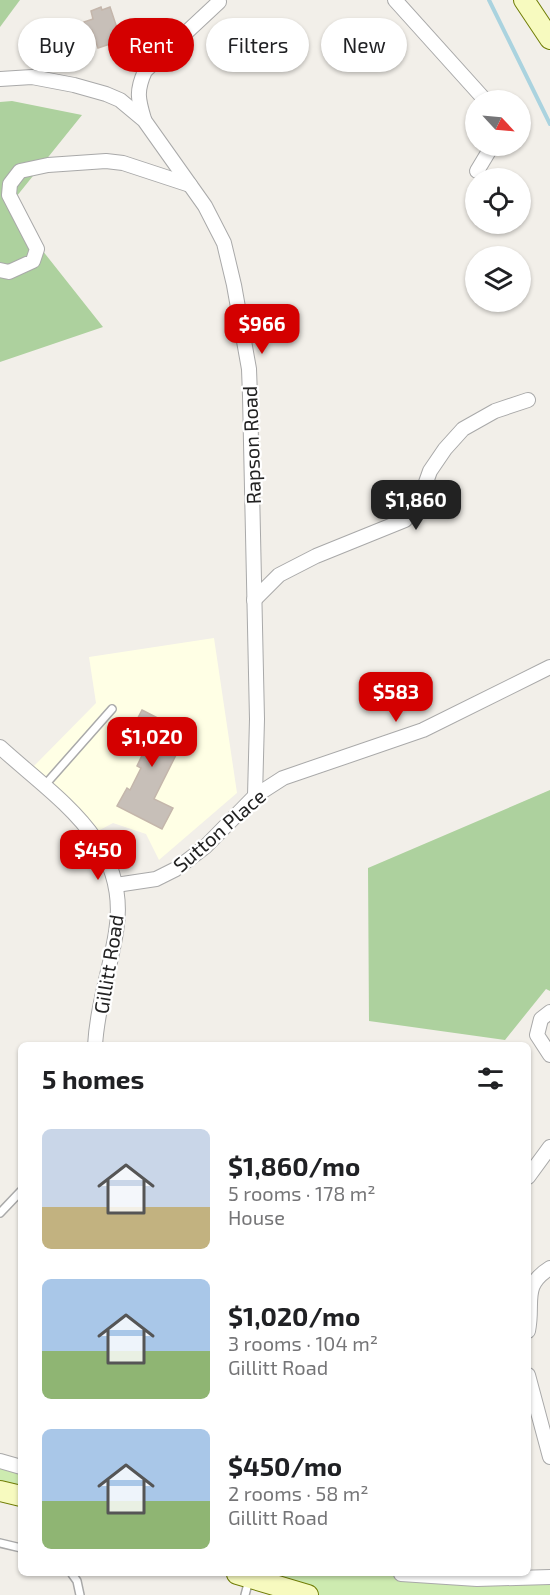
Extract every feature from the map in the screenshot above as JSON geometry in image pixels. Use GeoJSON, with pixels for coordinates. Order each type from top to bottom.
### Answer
{"type":"FeatureCollection","features":[{"type":"Feature","properties":{"kind":"main road"},"geometry":{"type":"LineString","coordinates":[[524,0],[550,39]]}},
{"type":"Feature","properties":{"kind":"main road"},"geometry":{"type":"LineString","coordinates":[[0,1491],[18,1496]]}},
{"type":"Feature","properties":{"kind":"main road"},"geometry":{"type":"LineString","coordinates":[[244,1582],[308,1595]]}},
{"type":"Feature","properties":{"kind":"street"},"geometry":{"type":"LineString","coordinates":[[395,0],[475,90]]}},
{"type":"Feature","properties":{"kind":"street","name":"Rapson Road"},"geometry":{"type":"LineString","coordinates":[[144,120],[138,100],[139,86],[145,71],[219,2]]}},
{"type":"Feature","properties":{"kind":"street","name":"Rapson Road"},"geometry":{"type":"LineString","coordinates":[[0,79],[32,77],[74,85],[120,100],[144,120],[213,220],[224,243],[249,369],[257,719],[255,796]]}},
{"type":"Feature","properties":{"kind":"street"},"geometry":{"type":"LineString","coordinates":[[0,270],[9,272],[33,261],[37,249],[9,195],[10,184],[20,171],[48,165],[106,161],[123,163],[190,185]]}},
{"type":"Feature","properties":{"kind":"street"},"geometry":{"type":"LineString","coordinates":[[254,600],[279,575],[316,556],[405,520],[419,502],[430,471],[463,429],[495,411],[528,400]]}},
{"type":"Feature","properties":{"kind":"street","name":"Sutton Place"},"geometry":{"type":"LineString","coordinates":[[116,885],[156,879],[176,869],[205,847],[255,796],[283,778],[423,730],[550,667]]}},
{"type":"Feature","properties":{"kind":"street","name":"Gillitt Road"},"geometry":{"type":"LineString","coordinates":[[0,747],[86,825],[106,856],[116,885],[117,928],[96,1042]]}},
{"type":"Feature","properties":{"kind":"street"},"geometry":{"type":"LineString","coordinates":[[550,1012],[541,1019],[537,1035],[550,1055]]}},
{"type":"Feature","properties":{"kind":"street"},"geometry":{"type":"LineString","coordinates":[[531,1173],[550,1147]]}},
{"type":"Feature","properties":{"kind":"street"},"geometry":{"type":"LineString","coordinates":[[531,1296],[532,1285],[537,1276],[550,1268]]}},
{"type":"Feature","properties":{"kind":"street"},"geometry":{"type":"LineString","coordinates":[[531,1386],[550,1458]]}},
{"type":"Feature","properties":{"kind":"street"},"geometry":{"type":"LineString","coordinates":[[0,1461],[18,1466]]}},
{"type":"Feature","properties":{"kind":"street"},"geometry":{"type":"LineString","coordinates":[[477,1576],[550,1577]]}},
{"type":"Feature","properties":{"kind":"lane"},"geometry":{"type":"LineString","coordinates":[[44,787],[112,710]]}},
{"type":"Feature","properties":{"kind":"lane"},"geometry":{"type":"LineString","coordinates":[[0,1213],[18,1194]]}},
{"type":"Feature","properties":{"kind":"lane"},"geometry":{"type":"LineString","coordinates":[[0,1543],[18,1547]]}},
{"type":"Feature","properties":{"kind":"lane"},"geometry":{"type":"LineString","coordinates":[[73,1576],[80,1595]]}},
{"type":"Feature","properties":{"kind":"shaded area"},"geometry":{"type":"Polygon","coordinates":[[[214,638],[237,793],[159,860],[146,834],[113,823],[96,832],[32,768],[96,703],[89,657],[214,638]]]}},
{"type":"Feature","properties":{"kind":"green space"},"geometry":{"type":"Polygon","coordinates":[[[0,0],[20,0],[0,27],[0,0]]]}},
{"type":"Feature","properties":{"kind":"green space"},"geometry":{"type":"Polygon","coordinates":[[[12,101],[82,115],[8,207],[103,327],[0,362],[0,102],[12,101]]]}},
{"type":"Feature","properties":{"kind":"green space"},"geometry":{"type":"Polygon","coordinates":[[[550,790],[550,991],[546,989],[505,1040],[369,1021],[368,868],[550,790]]]}},
{"type":"Feature","properties":{"kind":"green space"},"geometry":{"type":"Polygon","coordinates":[[[0,1461],[18,1466],[18,1495],[0,1491],[0,1461]]]}},
{"type":"Feature","properties":{"kind":"green space"},"geometry":{"type":"Polygon","coordinates":[[[244,1576],[550,1577],[550,1595],[308,1595],[244,1576]]]}},
{"type":"Feature","properties":{"kind":"building"},"geometry":{"type":"Polygon","coordinates":[[[101,7],[102,10],[110,7],[114,18],[108,18],[108,45],[98,48],[96,18],[93,18],[91,11],[101,7]]]}},
{"type":"Feature","properties":{"kind":"building"},"geometry":{"type":"Polygon","coordinates":[[[142,710],[187,733],[154,799],[173,808],[162,829],[117,806],[127,788],[130,790],[141,768],[137,766],[145,749],[127,739],[142,710]]]}},
{"type":"Feature","properties":{"kind":"waterway"},"geometry":{"type":"LineString","coordinates":[[489,0],[550,124]]}}]}
